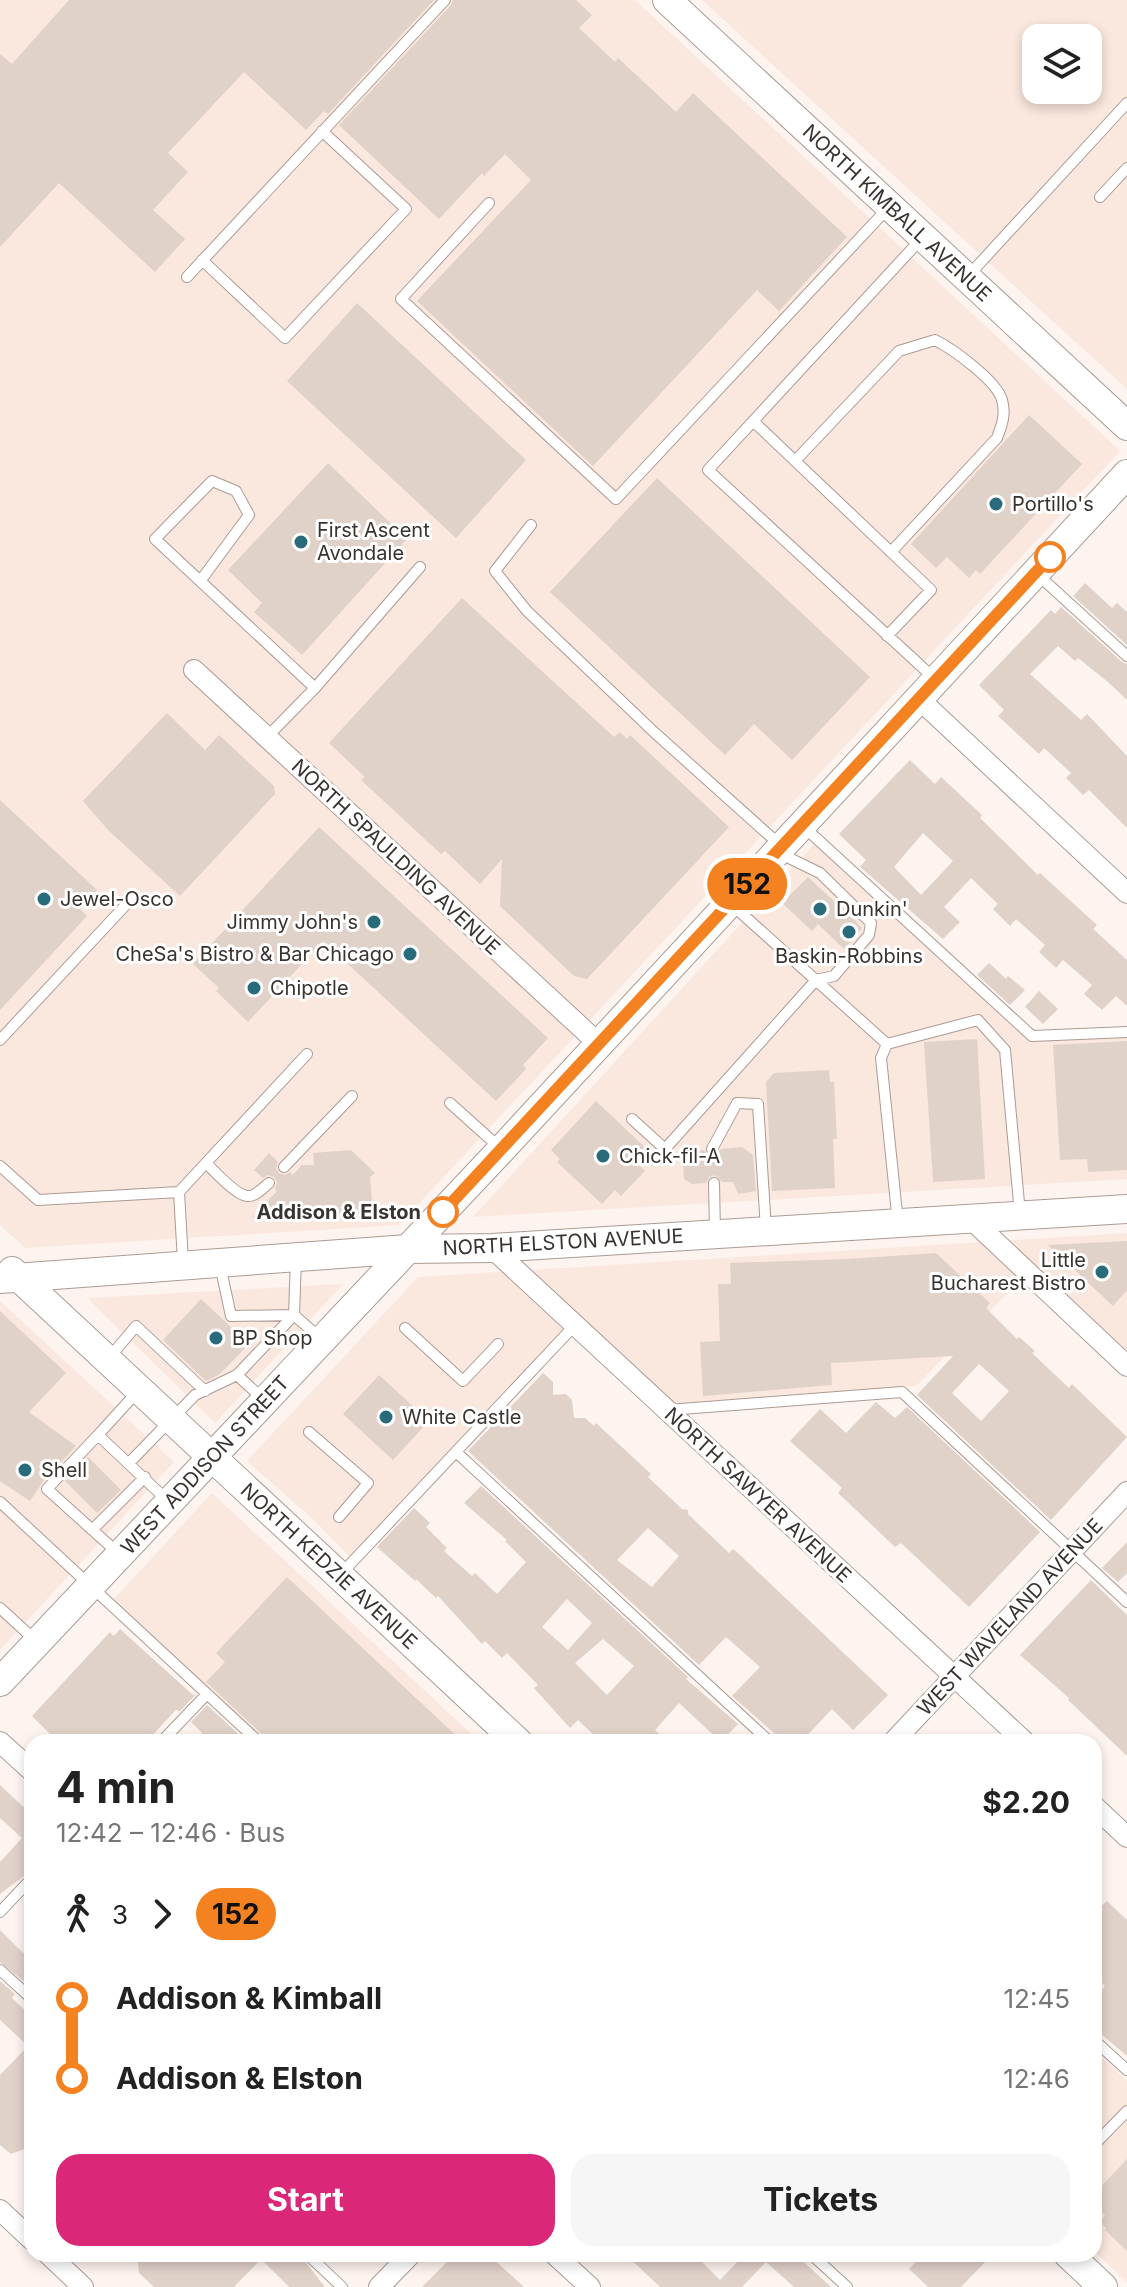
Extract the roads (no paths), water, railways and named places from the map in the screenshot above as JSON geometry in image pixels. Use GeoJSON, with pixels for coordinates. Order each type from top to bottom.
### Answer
{"type":"FeatureCollection","features":[{"type":"Feature","properties":{"kind":"main road","name":"NORTH KIMBALL AVENUE"},"geometry":{"type":"LineString","coordinates":[[668,0],[1127,426]]}},
{"type":"Feature","properties":{"kind":"main road","name":"WEST ADDISON STREET"},"geometry":{"type":"LineString","coordinates":[[0,1682],[501,1150],[1127,474]]}},
{"type":"Feature","properties":{"kind":"main road","name":"NORTH ELSTON AVENUE"},"geometry":{"type":"LineString","coordinates":[[6,1272],[184,1266],[408,1249],[492,1248],[1127,1209]]}},
{"type":"Feature","properties":{"kind":"main road","name":"NORTH KEDZIE AVENUE"},"geometry":{"type":"LineString","coordinates":[[6,1272],[139,1389],[509,1734]]}},
{"type":"Feature","properties":{"kind":"main road"},"geometry":{"type":"LineString","coordinates":[[1076,2262],[1103,2287]]}},
{"type":"Feature","properties":{"kind":"street","name":"NORTH SPAULDING AVENUE"},"geometry":{"type":"LineString","coordinates":[[194,670],[599,1044]]}},
{"type":"Feature","properties":{"kind":"street"},"geometry":{"type":"LineString","coordinates":[[927,689],[1127,893]]}},
{"type":"Feature","properties":{"kind":"street"},"geometry":{"type":"LineString","coordinates":[[971,1219],[1127,1366]]}},
{"type":"Feature","properties":{"kind":"street","name":"NORTH SAWYER AVENUE"},"geometry":{"type":"LineString","coordinates":[[492,1248],[1016,1734]]}},
{"type":"Feature","properties":{"kind":"street","name":"WEST WAVELAND AVENUE"},"geometry":{"type":"LineString","coordinates":[[900,1734],[1127,1492]]}},
{"type":"Feature","properties":{"kind":"street"},"geometry":{"type":"LineString","coordinates":[[0,1742],[24,1764]]}},
{"type":"Feature","properties":{"kind":"street"},"geometry":{"type":"LineString","coordinates":[[1102,1814],[1127,1837]]}},
{"type":"Feature","properties":{"kind":"street"},"geometry":{"type":"LineString","coordinates":[[0,2210],[24,2232]]}},
{"type":"Feature","properties":{"kind":"street"},"geometry":{"type":"LineString","coordinates":[[56,2262],[83,2287]]}},
{"type":"Feature","properties":{"kind":"street"},"geometry":{"type":"LineString","coordinates":[[379,2287],[403,2262]]}},
{"type":"Feature","properties":{"kind":"street"},"geometry":{"type":"LineString","coordinates":[[563,2262],[590,2287]]}},
{"type":"Feature","properties":{"kind":"lane"},"geometry":{"type":"LineString","coordinates":[[187,277],[445,0]]}},
{"type":"Feature","properties":{"kind":"lane"},"geometry":{"type":"LineString","coordinates":[[967,278],[1127,103]]}},
{"type":"Feature","properties":{"kind":"lane"},"geometry":{"type":"LineString","coordinates":[[202,260],[285,338],[406,209],[322,131]]}},
{"type":"Feature","properties":{"kind":"lane"},"geometry":{"type":"LineString","coordinates":[[1100,197],[1127,168]]}},
{"type":"Feature","properties":{"kind":"lane"},"geometry":{"type":"LineString","coordinates":[[489,203],[401,299],[616,499],[890,206]]}},
{"type":"Feature","properties":{"kind":"lane"},"geometry":{"type":"LineString","coordinates":[[923,237],[708,470],[887,636],[927,689]]}},
{"type":"Feature","properties":{"kind":"lane"},"geometry":{"type":"LineString","coordinates":[[795,461],[899,351],[935,340],[969,362],[1002,397],[1004,418],[997,438],[891,552]]}},
{"type":"Feature","properties":{"kind":"lane"},"geometry":{"type":"LineString","coordinates":[[753,421],[931,590],[887,636]]}},
{"type":"Feature","properties":{"kind":"lane"},"geometry":{"type":"LineString","coordinates":[[201,580],[249,515],[236,491],[212,481],[155,539],[315,688]]}},
{"type":"Feature","properties":{"kind":"lane"},"geometry":{"type":"LineString","coordinates":[[531,525],[495,571],[527,611],[779,849],[820,873],[871,923],[869,935],[834,976],[816,980],[665,1149],[632,1119]]}},
{"type":"Feature","properties":{"kind":"lane"},"geometry":{"type":"LineString","coordinates":[[267,737],[315,688],[420,567]]}},
{"type":"Feature","properties":{"kind":"lane"},"geometry":{"type":"LineString","coordinates":[[1036,572],[1127,656]]}},
{"type":"Feature","properties":{"kind":"lane"},"geometry":{"type":"LineString","coordinates":[[802,824],[1032,1036],[1127,1032]]}},
{"type":"Feature","properties":{"kind":"lane"},"geometry":{"type":"LineString","coordinates":[[0,1040],[134,896]]}},
{"type":"Feature","properties":{"kind":"lane"},"geometry":{"type":"LineString","coordinates":[[730,903],[887,1044]]}},
{"type":"Feature","properties":{"kind":"lane"},"geometry":{"type":"LineString","coordinates":[[887,1044],[978,1020],[1005,1050],[1020,1216]]}},
{"type":"Feature","properties":{"kind":"lane"},"geometry":{"type":"LineString","coordinates":[[887,1044],[881,1058],[898,1223]]}},
{"type":"Feature","properties":{"kind":"lane"},"geometry":{"type":"LineString","coordinates":[[0,1166],[38,1200],[179,1192],[307,1054]]}},
{"type":"Feature","properties":{"kind":"lane"},"geometry":{"type":"LineString","coordinates":[[284,1167],[352,1096]]}},
{"type":"Feature","properties":{"kind":"lane"},"geometry":{"type":"LineString","coordinates":[[450,1103],[501,1150]]}},
{"type":"Feature","properties":{"kind":"lane"},"geometry":{"type":"LineString","coordinates":[[712,1149],[737,1103],[758,1104],[766,1231]]}},
{"type":"Feature","properties":{"kind":"lane"},"geometry":{"type":"LineString","coordinates":[[206,1163],[239,1193],[247,1196],[256,1194],[269,1183]]}},
{"type":"Feature","properties":{"kind":"lane"},"geometry":{"type":"LineString","coordinates":[[714,1183],[715,1234]]}},
{"type":"Feature","properties":{"kind":"lane"},"geometry":{"type":"LineString","coordinates":[[179,1192],[184,1266]]}},
{"type":"Feature","properties":{"kind":"lane"},"geometry":{"type":"LineString","coordinates":[[129,1463],[195,1395],[237,1375],[294,1315],[296,1257]]}},
{"type":"Feature","properties":{"kind":"lane"},"geometry":{"type":"LineString","coordinates":[[219,1263],[231,1316],[294,1315],[322,1341]]}},
{"type":"Feature","properties":{"kind":"lane"},"geometry":{"type":"LineString","coordinates":[[339,1576],[575,1325]]}},
{"type":"Feature","properties":{"kind":"lane"},"geometry":{"type":"LineString","coordinates":[[107,1360],[136,1326],[205,1391]]}},
{"type":"Feature","properties":{"kind":"lane"},"geometry":{"type":"LineString","coordinates":[[405,1328],[463,1381],[498,1344]]}},
{"type":"Feature","properties":{"kind":"lane"},"geometry":{"type":"LineString","coordinates":[[237,1375],[265,1401]]}},
{"type":"Feature","properties":{"kind":"lane"},"geometry":{"type":"LineString","coordinates":[[120,1555],[47,1489],[139,1389]]}},
{"type":"Feature","properties":{"kind":"lane"},"geometry":{"type":"LineString","coordinates":[[667,1410],[902,1392],[1127,1602]]}},
{"type":"Feature","properties":{"kind":"lane"},"geometry":{"type":"LineString","coordinates":[[309,1432],[368,1483],[339,1517]]}},
{"type":"Feature","properties":{"kind":"lane"},"geometry":{"type":"LineString","coordinates":[[98,1435],[170,1502]]}},
{"type":"Feature","properties":{"kind":"lane"},"geometry":{"type":"LineString","coordinates":[[456,1452],[761,1734]]}},
{"type":"Feature","properties":{"kind":"lane"},"geometry":{"type":"LineString","coordinates":[[92,1530],[145,1477]]}},
{"type":"Feature","properties":{"kind":"lane"},"geometry":{"type":"LineString","coordinates":[[0,1502],[250,1734]]}},
{"type":"Feature","properties":{"kind":"lane"},"geometry":{"type":"LineString","coordinates":[[0,1608],[37,1642]]}},
{"type":"Feature","properties":{"kind":"lane"},"geometry":{"type":"LineString","coordinates":[[169,1734],[207,1694]]}},
{"type":"Feature","properties":{"kind":"lane"},"geometry":{"type":"LineString","coordinates":[[0,1912],[24,1886]]}},
{"type":"Feature","properties":{"kind":"lane"},"geometry":{"type":"LineString","coordinates":[[0,1970],[24,1992]]}},
{"type":"Feature","properties":{"kind":"lane"},"geometry":{"type":"LineString","coordinates":[[1102,2047],[1127,2070]]}},
{"type":"Feature","properties":{"kind":"lane"},"geometry":{"type":"LineString","coordinates":[[1102,2137],[1127,2111]]}},
{"type":"Feature","properties":{"kind":"lane"},"geometry":{"type":"LineString","coordinates":[[315,2262],[342,2287]]}},
{"type":"Feature","properties":{"kind":"lane"},"geometry":{"type":"LineString","coordinates":[[820,2262],[847,2287]]}},
{"type":"Feature","properties":{"kind":"place","name":"Portillo's"},"geometry":{"type":"Point","coordinates":[996,504]}},
{"type":"Feature","properties":{"kind":"place","name":"First Ascent Avondale"},"geometry":{"type":"Point","coordinates":[301,542]}},
{"type":"Feature","properties":{"kind":"place","name":"Jewel-Osco"},"geometry":{"type":"Point","coordinates":[44,899]}},
{"type":"Feature","properties":{"kind":"place","name":"Dunkin'"},"geometry":{"type":"Point","coordinates":[820,909]}},
{"type":"Feature","properties":{"kind":"place","name":"Jimmy John's"},"geometry":{"type":"Point","coordinates":[374,922]}},
{"type":"Feature","properties":{"kind":"place","name":"Baskin-Robbins"},"geometry":{"type":"Point","coordinates":[849,932]}},
{"type":"Feature","properties":{"kind":"place","name":"CheSa's Bistro & Bar Chicago"},"geometry":{"type":"Point","coordinates":[410,954]}},
{"type":"Feature","properties":{"kind":"place","name":"Chipotle"},"geometry":{"type":"Point","coordinates":[254,988]}},
{"type":"Feature","properties":{"kind":"place","name":"Chick-fil-A"},"geometry":{"type":"Point","coordinates":[603,1156]}},
{"type":"Feature","properties":{"kind":"place","name":"Addison & Elston"},"geometry":{"type":"Point","coordinates":[443,1212]}},
{"type":"Feature","properties":{"kind":"place","name":"Little Bucharest Bistro"},"geometry":{"type":"Point","coordinates":[1102,1272]}},
{"type":"Feature","properties":{"kind":"place","name":"BP Shop"},"geometry":{"type":"Point","coordinates":[216,1338]}},
{"type":"Feature","properties":{"kind":"place","name":"White Castle"},"geometry":{"type":"Point","coordinates":[386,1417]}},
{"type":"Feature","properties":{"kind":"place","name":"Shell"},"geometry":{"type":"Point","coordinates":[25,1470]}}]}
